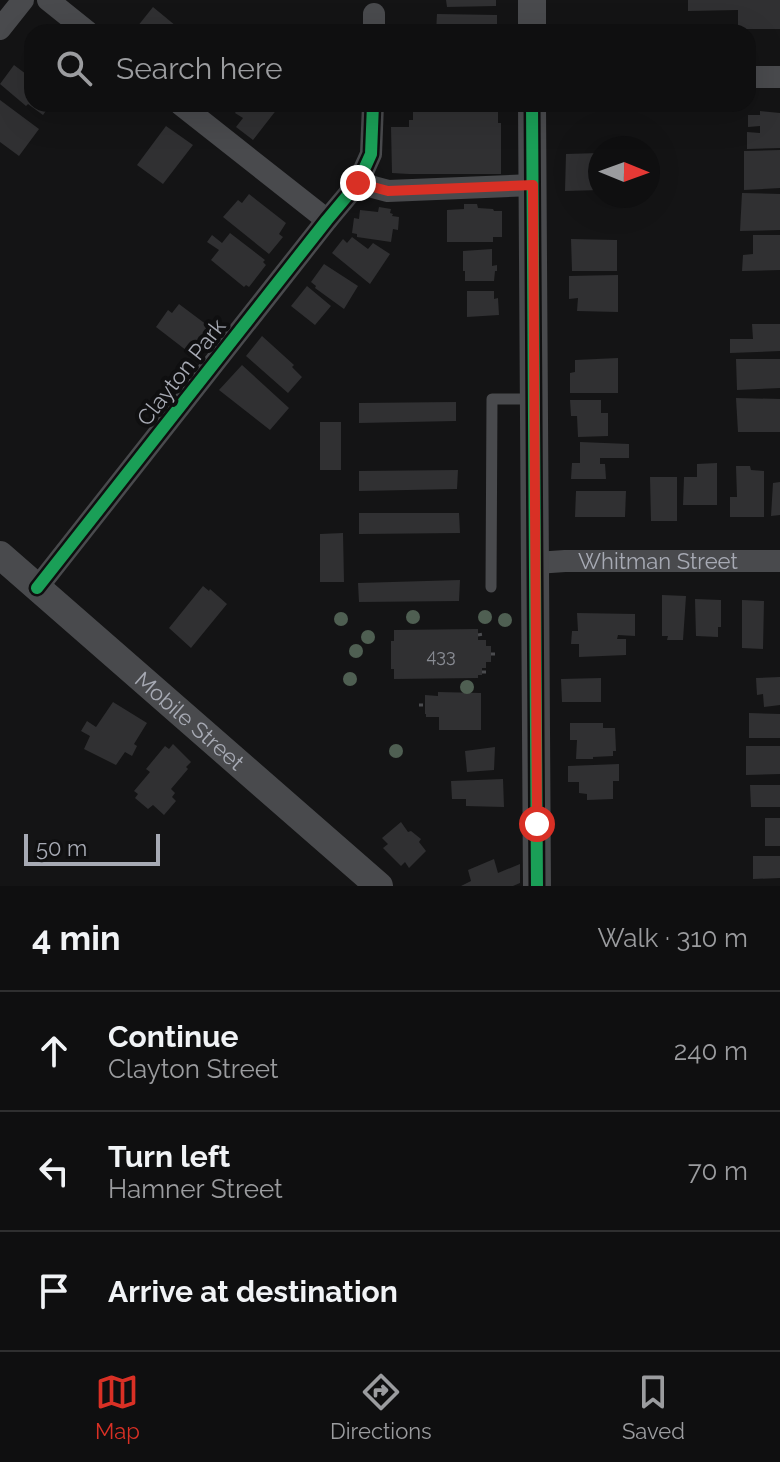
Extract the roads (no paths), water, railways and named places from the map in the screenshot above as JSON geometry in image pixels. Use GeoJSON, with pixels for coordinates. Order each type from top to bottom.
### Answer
{"type":"FeatureCollection","features":[{"type":"Feature","properties":{"kind":"street"},"geometry":{"type":"LineString","coordinates":[[0,29],[23,0]]}},
{"type":"Feature","properties":{"kind":"street"},"geometry":{"type":"LineString","coordinates":[[48,0],[78,24]]}},
{"type":"Feature","properties":{"kind":"street"},"geometry":{"type":"LineString","coordinates":[[532,0],[532,24]]}},
{"type":"Feature","properties":{"kind":"street"},"geometry":{"type":"LineString","coordinates":[[756,77],[780,77]]}},
{"type":"Feature","properties":{"kind":"street"},"geometry":{"type":"LineString","coordinates":[[190,112],[327,220]]}},
{"type":"Feature","properties":{"kind":"street"},"geometry":{"type":"LineString","coordinates":[[373,112],[371,154],[358,183],[388,191],[533,185]]}},
{"type":"Feature","properties":{"kind":"street"},"geometry":{"type":"LineString","coordinates":[[532,112],[537,886]]}},
{"type":"Feature","properties":{"kind":"street","name":"Clayton Park"},"geometry":{"type":"LineString","coordinates":[[37,588],[358,183]]}},
{"type":"Feature","properties":{"kind":"street","name":"Mobile Street"},"geometry":{"type":"LineString","coordinates":[[0,555],[379,886]]}},
{"type":"Feature","properties":{"kind":"street","name":"Whitman Street"},"geometry":{"type":"LineString","coordinates":[[536,563],[780,561]]}},
{"type":"Feature","properties":{"kind":"lane"},"geometry":{"type":"LineString","coordinates":[[491,587],[492,399],[535,399]]}}]}
